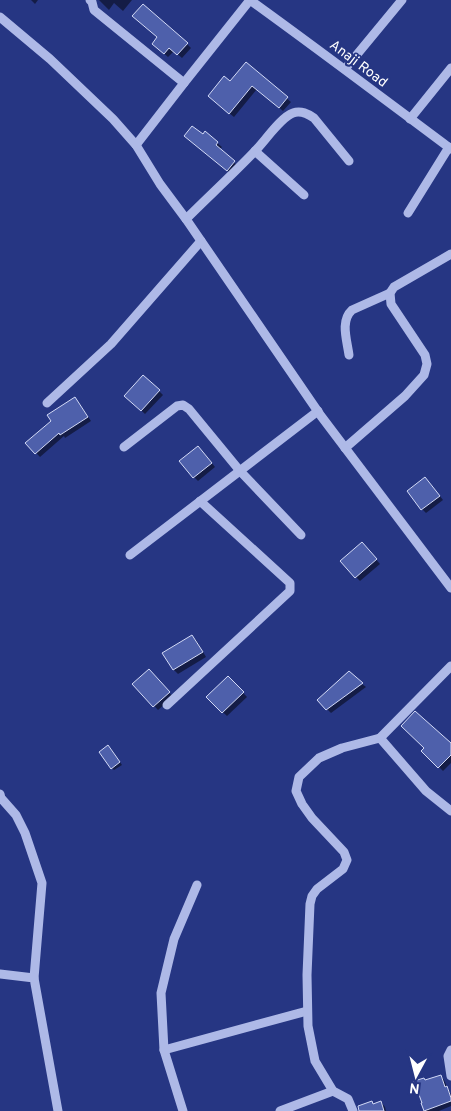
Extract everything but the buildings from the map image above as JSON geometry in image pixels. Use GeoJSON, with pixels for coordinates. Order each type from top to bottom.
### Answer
{"type":"FeatureCollection","features":[{"type":"Feature","properties":{"kind":"street"},"geometry":{"type":"LineString","coordinates":[[90,0],[94,10],[184,84]]}},
{"type":"Feature","properties":{"kind":"street"},"geometry":{"type":"LineString","coordinates":[[136,145],[250,0]]}},
{"type":"Feature","properties":{"kind":"street","name":"Anaji Road"},"geometry":{"type":"LineString","coordinates":[[250,0],[450,148]]}},
{"type":"Feature","properties":{"kind":"street"},"geometry":{"type":"LineString","coordinates":[[345,69],[402,0]]}},
{"type":"Feature","properties":{"kind":"street"},"geometry":{"type":"LineString","coordinates":[[0,16],[106,112],[136,145],[160,184],[318,411],[451,588]]}},
{"type":"Feature","properties":{"kind":"street"},"geometry":{"type":"LineString","coordinates":[[410,119],[451,68]]}},
{"type":"Feature","properties":{"kind":"street"},"geometry":{"type":"LineString","coordinates":[[186,219],[255,151],[285,118],[294,112],[302,112],[314,118],[349,162]]}},
{"type":"Feature","properties":{"kind":"street"},"geometry":{"type":"LineString","coordinates":[[408,213],[450,148]]}},
{"type":"Feature","properties":{"kind":"street"},"geometry":{"type":"LineString","coordinates":[[255,151],[304,194]]}},
{"type":"Feature","properties":{"kind":"street"},"geometry":{"type":"LineString","coordinates":[[47,402],[111,344],[201,241]]}},
{"type":"Feature","properties":{"kind":"street"},"geometry":{"type":"LineString","coordinates":[[349,354],[345,323],[352,310],[390,293],[394,287],[451,254]]}},
{"type":"Feature","properties":{"kind":"street"},"geometry":{"type":"LineString","coordinates":[[345,448],[405,396],[424,375],[427,364],[425,355],[390,304],[390,293]]}},
{"type":"Feature","properties":{"kind":"street"},"geometry":{"type":"LineString","coordinates":[[124,447],[177,406],[188,408],[240,471],[301,535]]}},
{"type":"Feature","properties":{"kind":"street"},"geometry":{"type":"LineString","coordinates":[[130,554],[318,411]]}},
{"type":"Feature","properties":{"kind":"street"},"geometry":{"type":"LineString","coordinates":[[167,705],[290,590],[290,583],[200,501]]}},
{"type":"Feature","properties":{"kind":"street"},"geometry":{"type":"LineString","coordinates":[[353,1111],[348,1099],[334,1091],[315,1061],[307,1011],[310,904],[312,896],[317,889],[343,869],[347,860],[344,852],[312,818],[296,791],[300,777],[319,758],[342,748],[380,738],[451,666]]}},
{"type":"Feature","properties":{"kind":"street"},"geometry":{"type":"LineString","coordinates":[[380,738],[426,792],[451,811]]}},
{"type":"Feature","properties":{"kind":"street"},"geometry":{"type":"LineString","coordinates":[[0,794],[19,821],[42,883],[34,978],[58,1111]]}},
{"type":"Feature","properties":{"kind":"street"},"geometry":{"type":"LineString","coordinates":[[184,1111],[164,1050],[162,994],[174,939],[197,885]]}},
{"type":"Feature","properties":{"kind":"street"},"geometry":{"type":"LineString","coordinates":[[0,974],[34,978]]}},
{"type":"Feature","properties":{"kind":"street"},"geometry":{"type":"LineString","coordinates":[[164,1050],[307,1011]]}},
{"type":"Feature","properties":{"kind":"street"},"geometry":{"type":"LineString","coordinates":[[451,1050],[448,1056],[451,1076]]}},
{"type":"Feature","properties":{"kind":"street"},"geometry":{"type":"LineString","coordinates":[[280,1111],[334,1091]]}}]}
